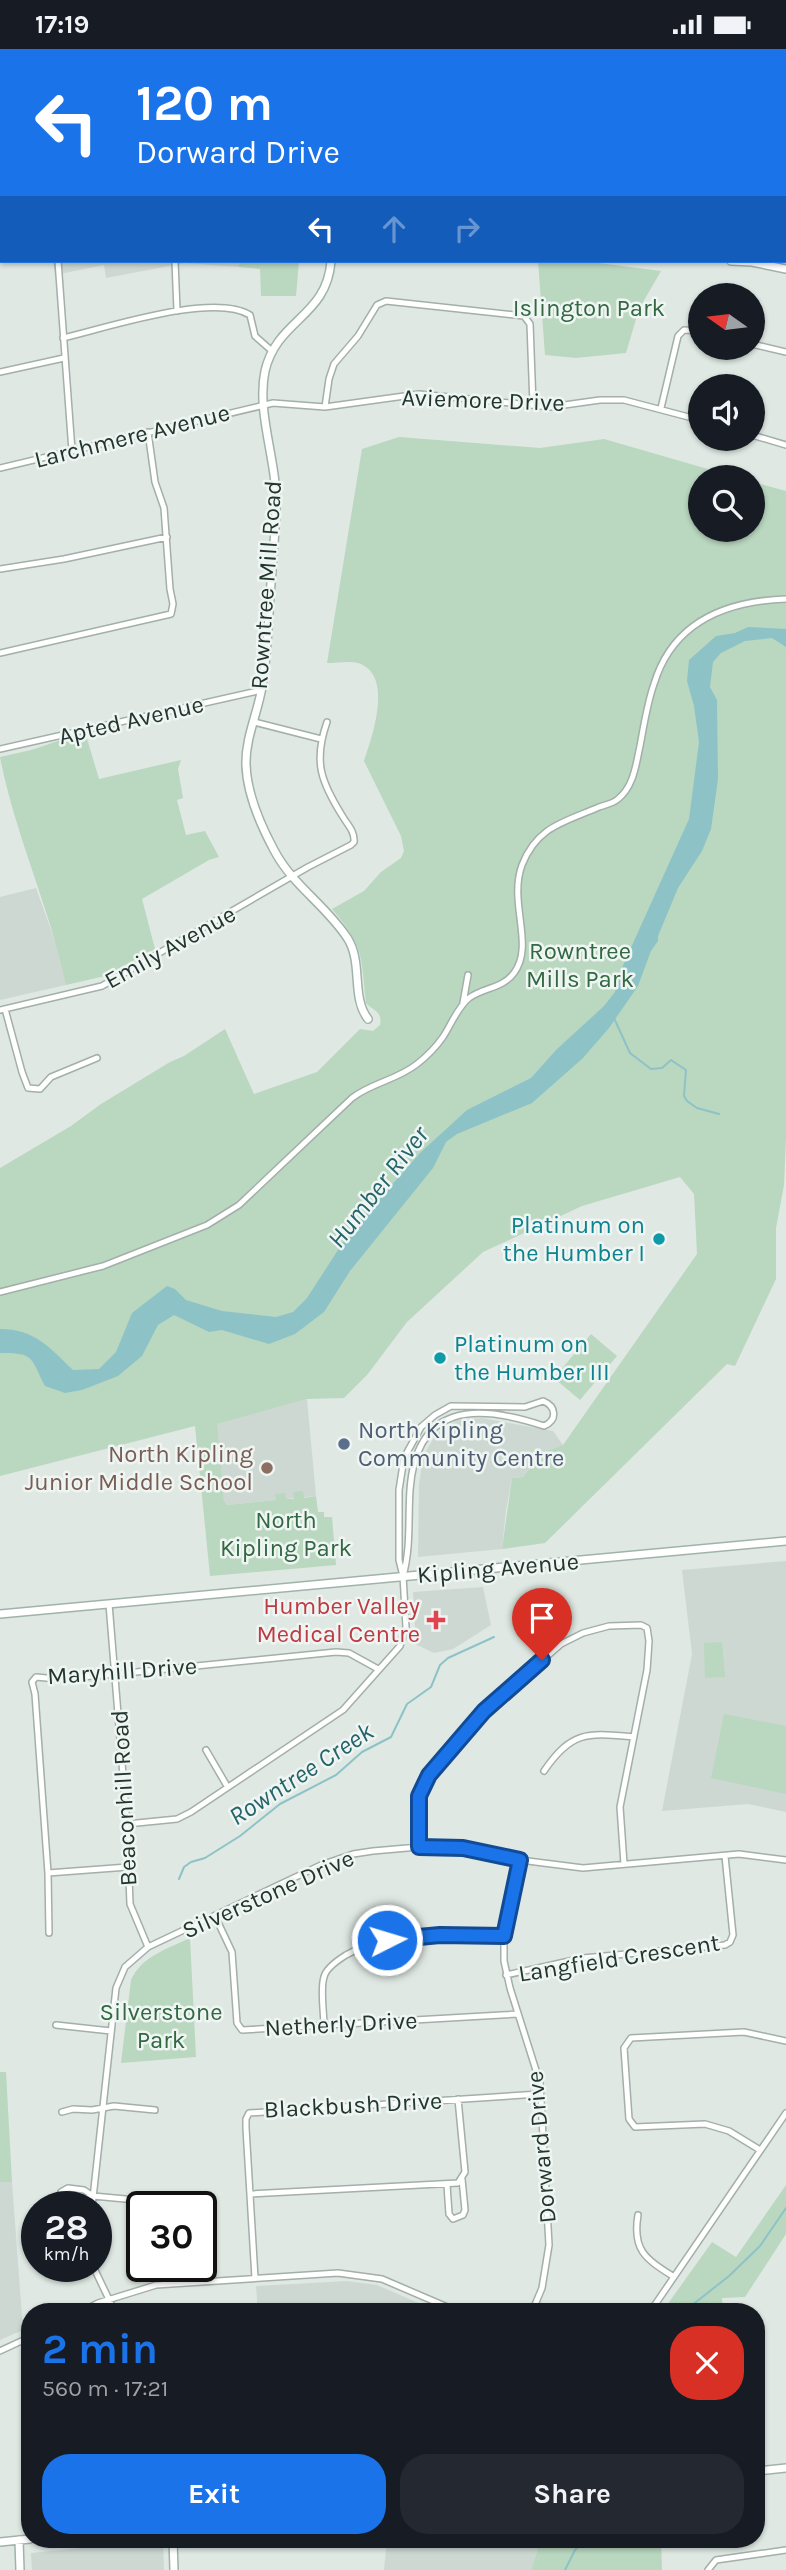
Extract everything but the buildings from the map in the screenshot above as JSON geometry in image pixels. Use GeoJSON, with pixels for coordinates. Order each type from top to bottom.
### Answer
{"type":"FeatureCollection","features":[{"type":"Feature","properties":{"kind":"main road","name":"Rowntree Mill Road"},"geometry":{"type":"LineString","coordinates":[[331,263],[330,278],[322,296],[286,332],[272,351],[263,382],[276,493],[262,690],[246,756],[249,782],[261,823],[283,867],[351,944],[356,959],[360,1009],[368,1019]]}},
{"type":"Feature","properties":{"kind":"main road"},"geometry":{"type":"LineString","coordinates":[[757,263],[786,269]]}},
{"type":"Feature","properties":{"kind":"main road","name":"Kipling Avenue"},"geometry":{"type":"LineString","coordinates":[[0,1614],[786,1541]]}},
{"type":"Feature","properties":{"kind":"main road"},"geometry":{"type":"LineString","coordinates":[[765,2470],[786,2468]]}},
{"type":"Feature","properties":{"kind":"main road"},"geometry":{"type":"LineString","coordinates":[[0,2542],[19,2540],[20,2570]]}},
{"type":"Feature","properties":{"kind":"main road"},"geometry":{"type":"LineString","coordinates":[[173,2548],[174,2570]]}},
{"type":"Feature","properties":{"kind":"street"},"geometry":{"type":"LineString","coordinates":[[58,263],[72,451]]}},
{"type":"Feature","properties":{"kind":"street"},"geometry":{"type":"LineString","coordinates":[[175,263],[177,311]]}},
{"type":"Feature","properties":{"kind":"street"},"geometry":{"type":"LineString","coordinates":[[325,407],[334,364],[358,336],[377,305],[386,301],[524,316],[530,324],[532,339],[533,405]]}},
{"type":"Feature","properties":{"kind":"street"},"geometry":{"type":"LineString","coordinates":[[64,338],[198,307],[247,313],[252,319],[255,336],[272,351]]}},
{"type":"Feature","properties":{"kind":"street"},"geometry":{"type":"LineString","coordinates":[[661,408],[678,336],[684,330],[688,330]]}},
{"type":"Feature","properties":{"kind":"street"},"geometry":{"type":"LineString","coordinates":[[765,347],[786,352]]}},
{"type":"Feature","properties":{"kind":"street"},"geometry":{"type":"LineString","coordinates":[[0,372],[64,358]]}},
{"type":"Feature","properties":{"kind":"street","name":"Aviemore Drive"},"geometry":{"type":"LineString","coordinates":[[264,404],[325,407],[419,394],[533,405],[564,406],[612,400],[635,401],[688,416]]}},
{"type":"Feature","properties":{"kind":"street","name":"Larchmere Avenue"},"geometry":{"type":"LineString","coordinates":[[0,468],[264,404]]}},
{"type":"Feature","properties":{"kind":"street"},"geometry":{"type":"LineString","coordinates":[[0,653],[169,615],[173,609],[164,508],[155,482],[148,432]]}},
{"type":"Feature","properties":{"kind":"street"},"geometry":{"type":"LineString","coordinates":[[765,439],[786,445]]}},
{"type":"Feature","properties":{"kind":"street"},"geometry":{"type":"LineString","coordinates":[[0,569],[64,559],[167,537]]}},
{"type":"Feature","properties":{"kind":"street"},"geometry":{"type":"LineString","coordinates":[[1,1290],[103,1266],[198,1229],[225,1215],[254,1192],[352,1098],[366,1089],[399,1077],[418,1063],[441,1040],[463,1003],[475,993],[498,987],[507,981],[519,965],[523,944],[517,909],[517,887],[522,865],[532,845],[550,827],[619,799],[633,778],[653,684],[662,663],[678,640],[705,618],[732,605],[761,600],[786,600]]}},
{"type":"Feature","properties":{"kind":"street","name":"Apted Avenue"},"geometry":{"type":"LineString","coordinates":[[0,749],[262,690]]}},
{"type":"Feature","properties":{"kind":"street"},"geometry":{"type":"LineString","coordinates":[[254,722],[321,739],[327,722]]}},
{"type":"Feature","properties":{"kind":"street","name":"Emily Avenue"},"geometry":{"type":"LineString","coordinates":[[2,1009],[102,986],[354,842],[354,834],[322,779],[319,763],[321,739]]}},
{"type":"Feature","properties":{"kind":"street"},"geometry":{"type":"LineString","coordinates":[[463,1003],[468,975]]}},
{"type":"Feature","properties":{"kind":"street"},"geometry":{"type":"LineString","coordinates":[[2,1009],[29,1088],[40,1089],[51,1077],[97,1058]]}},
{"type":"Feature","properties":{"kind":"street"},"geometry":{"type":"LineString","coordinates":[[127,1824],[177,1819],[191,1812],[343,1710],[400,1646],[406,1627],[403,1576],[399,1560],[400,1490],[404,1458],[421,1427],[451,1406],[525,1407],[543,1401],[554,1409],[551,1421],[544,1426],[489,1414],[468,1413],[452,1416],[438,1424],[421,1443],[414,1461],[410,1491],[408,1560],[403,1576]]}},
{"type":"Feature","properties":{"kind":"street"},"geometry":{"type":"LineString","coordinates":[[400,1490],[410,1491]]}},
{"type":"Feature","properties":{"kind":"street","name":"Beaconhill Road"},"geometry":{"type":"LineString","coordinates":[[109,1604],[132,1913],[148,1947]]}},
{"type":"Feature","properties":{"kind":"street"},"geometry":{"type":"LineString","coordinates":[[419,1847],[419,1796],[429,1775],[484,1711],[561,1644],[583,1633],[609,1626],[641,1625],[647,1628],[649,1641],[647,1670],[620,1807],[624,1864]]}},
{"type":"Feature","properties":{"kind":"street","name":"Maryhill Drive"},"geometry":{"type":"LineString","coordinates":[[49,1933],[48,1873],[32,1682],[36,1677],[57,1679],[336,1652],[349,1653],[378,1669]]}},
{"type":"Feature","properties":{"kind":"street"},"geometry":{"type":"LineString","coordinates":[[544,1770],[556,1752],[575,1739],[597,1734],[634,1737]]}},
{"type":"Feature","properties":{"kind":"street"},"geometry":{"type":"LineString","coordinates":[[206,1750],[227,1786]]}},
{"type":"Feature","properties":{"kind":"street","name":"Silverstone Drive"},"geometry":{"type":"LineString","coordinates":[[94,2191],[111,2031],[120,1976],[131,1959],[148,1947],[334,1860],[373,1851],[419,1847],[463,1848],[574,1868],[725,1856],[752,1855],[786,1860]]}},
{"type":"Feature","properties":{"kind":"street","name":"Langfield Crescent"},"geometry":{"type":"LineString","coordinates":[[506,1975],[583,1958],[725,1945],[733,1935],[725,1856]]}},
{"type":"Feature","properties":{"kind":"street","name":"Dorward Drive"},"geometry":{"type":"LineString","coordinates":[[520,1860],[504,1936],[506,1975],[536,2064],[540,2094],[549,2245],[542,2288],[536,2303]]}},
{"type":"Feature","properties":{"kind":"street"},"geometry":{"type":"LineString","coordinates":[[48,1873],[128,1867]]}},
{"type":"Feature","properties":{"kind":"street","name":"Netherly Drive"},"geometry":{"type":"LineString","coordinates":[[215,1916],[232,1952],[239,2027],[247,2030],[518,2014]]}},
{"type":"Feature","properties":{"kind":"street"},"geometry":{"type":"LineString","coordinates":[[324,2026],[324,1977],[336,1961],[359,1949],[387,1940],[427,1936],[504,1936]]}},
{"type":"Feature","properties":{"kind":"street"},"geometry":{"type":"LineString","coordinates":[[57,2025],[111,2031]]}},
{"type":"Feature","properties":{"kind":"street"},"geometry":{"type":"LineString","coordinates":[[760,2150],[729,2131],[705,2124],[635,2127],[628,2114],[630,2106],[624,2048],[631,2038],[732,2032],[760,2034],[786,2041]]}},
{"type":"Feature","properties":{"kind":"street","name":"Blackbush Drive"},"geometry":{"type":"LineString","coordinates":[[255,2278],[246,2119],[252,2111],[540,2094]]}},
{"type":"Feature","properties":{"kind":"street"},"geometry":{"type":"LineString","coordinates":[[250,2194],[447,2186],[458,2183],[465,2172],[458,2099]]}},
{"type":"Feature","properties":{"kind":"street"},"geometry":{"type":"LineString","coordinates":[[62,2112],[117,2106],[155,2110]]}},
{"type":"Feature","properties":{"kind":"street"},"geometry":{"type":"LineString","coordinates":[[656,2303],[785,2115]]}},
{"type":"Feature","properties":{"kind":"street"},"geometry":{"type":"LineString","coordinates":[[447,2186],[449,2214],[453,2219],[458,2218],[465,2210],[462,2179]]}},
{"type":"Feature","properties":{"kind":"street"},"geometry":{"type":"LineString","coordinates":[[68,2188],[84,2190],[93,2196],[80,2200],[64,2198],[61,2192],[68,2188]]}},
{"type":"Feature","properties":{"kind":"street"},"geometry":{"type":"LineString","coordinates":[[638,2215],[636,2230],[640,2248],[653,2264],[674,2277]]}},
{"type":"Feature","properties":{"kind":"street"},"geometry":{"type":"LineString","coordinates":[[104,2303],[156,2285],[338,2273],[370,2276],[392,2282],[440,2303]]}},
{"type":"Feature","properties":{"kind":"street"},"geometry":{"type":"LineString","coordinates":[[100,2282],[109,2301]]}},
{"type":"Feature","properties":{"kind":"street"},"geometry":{"type":"LineString","coordinates":[[0,2351],[21,2341]]}},
{"type":"Feature","properties":{"kind":"street"},"geometry":{"type":"LineString","coordinates":[[708,2570],[716,2560],[786,2550]]}},
{"type":"Feature","properties":{"kind":"shaded area"},"geometry":{"type":"Polygon","coordinates":[[[53,263],[185,263],[106,278],[104,265],[55,275],[53,263]]]}},
{"type":"Feature","properties":{"kind":"shaded area"},"geometry":{"type":"Polygon","coordinates":[[[185,263],[239,263],[239,267],[185,263]]]}},
{"type":"Feature","properties":{"kind":"shaded area"},"geometry":{"type":"Polygon","coordinates":[[[36,888],[60,955],[66,985],[0,1000],[0,897],[36,888]]]}},
{"type":"Feature","properties":{"kind":"shaded area","name":"North Kipling Junior Middle School"},"geometry":{"type":"Polygon","coordinates":[[[307,1399],[316,1496],[227,1505],[224,1502],[216,1424],[307,1399]]]}},
{"type":"Feature","properties":{"kind":"shaded area"},"geometry":{"type":"Polygon","coordinates":[[[482,1418],[553,1431],[563,1445],[544,1452],[523,1477],[512,1478],[502,1549],[418,1557],[419,1485],[423,1456],[435,1436],[457,1420],[482,1418]]]}},
{"type":"Feature","properties":{"kind":"shaded area"},"geometry":{"type":"Polygon","coordinates":[[[786,1561],[786,1812],[748,1804],[662,1811],[692,1654],[682,1570],[786,1561]]]}},
{"type":"Feature","properties":{"kind":"shaded area"},"geometry":{"type":"Polygon","coordinates":[[[483,1587],[491,1625],[453,1649],[434,1653],[411,1642],[415,1628],[413,1592],[483,1587]]]}},
{"type":"Feature","properties":{"kind":"shaded area"},"geometry":{"type":"Polygon","coordinates":[[[0,2182],[12,2182],[21,2331],[0,2340],[0,2182]]]}},
{"type":"Feature","properties":{"kind":"shaded area"},"geometry":{"type":"Polygon","coordinates":[[[347,2281],[377,2285],[418,2303],[257,2303],[256,2286],[347,2281]]]}},
{"type":"Feature","properties":{"kind":"shaded area"},"geometry":{"type":"Polygon","coordinates":[[[82,2548],[163,2548],[164,2570],[32,2570],[31,2553],[82,2548]]]}},
{"type":"Feature","properties":{"kind":"shaded area"},"geometry":{"type":"Polygon","coordinates":[[[386,2548],[538,2548],[531,2570],[384,2570],[386,2548]]]}},
{"type":"Feature","properties":{"kind":"green space"},"geometry":{"type":"Polygon","coordinates":[[[239,263],[299,263],[296,296],[261,296],[260,269],[239,267],[239,263]]]}},
{"type":"Feature","properties":{"kind":"green space","name":"Islington Park"},"geometry":{"type":"Polygon","coordinates":[[[538,263],[599,263],[661,271],[639,309],[626,353],[576,358],[545,355],[538,263]]]}},
{"type":"Feature","properties":{"kind":"green space","name":"Rowntree Mills Park"},"geometry":{"type":"Polygon","coordinates":[[[399,437],[540,448],[604,439],[694,465],[688,465],[688,542],[765,542],[765,485],[786,491],[786,1138],[784,1185],[776,1228],[776,1279],[735,1366],[727,1364],[545,1543],[502,1549],[512,1478],[523,1477],[544,1452],[563,1445],[697,1254],[694,1194],[680,1177],[582,1206],[483,1252],[407,1322],[367,1375],[344,1398],[307,1399],[217,1424],[224,1501],[227,1505],[276,1500],[275,1494],[285,1493],[286,1499],[294,1499],[293,1492],[303,1491],[304,1498],[316,1496],[318,1512],[324,1512],[324,1517],[332,1517],[336,1565],[210,1576],[195,1426],[0,1476],[0,1168],[225,1029],[254,1094],[317,1072],[360,1029],[373,1031],[380,1025],[379,1014],[366,1003],[356,943],[332,909],[364,891],[381,872],[401,858],[404,851],[401,836],[364,761],[378,709],[376,682],[371,671],[361,664],[327,663],[362,449],[399,437]]]}},
{"type":"Feature","properties":{"kind":"green space"},"geometry":{"type":"Polygon","coordinates":[[[85,732],[99,779],[181,760],[178,769],[183,798],[177,800],[186,835],[205,831],[219,857],[209,860],[142,899],[155,949],[105,976],[66,985],[51,928],[14,815],[0,757],[85,732]]]}},
{"type":"Feature","properties":{"kind":"green space"},"geometry":{"type":"Polygon","coordinates":[[[591,1334],[617,1356],[580,1400],[554,1378],[591,1334]]]}},
{"type":"Feature","properties":{"kind":"green space"},"geometry":{"type":"Polygon","coordinates":[[[722,1642],[725,1677],[705,1678],[704,1643],[722,1642]]]}},
{"type":"Feature","properties":{"kind":"green space"},"geometry":{"type":"Polygon","coordinates":[[[724,1714],[786,1726],[786,1794],[711,1778],[724,1714]]]}},
{"type":"Feature","properties":{"kind":"green space","name":"Silverstone Park"},"geometry":{"type":"Polygon","coordinates":[[[190,1938],[196,2057],[121,2063],[131,1980],[148,1959],[190,1938]]]}},
{"type":"Feature","properties":{"kind":"green space"},"geometry":{"type":"Polygon","coordinates":[[[0,2072],[6,2072],[12,2182],[0,2182],[0,2072]]]}},
{"type":"Feature","properties":{"kind":"green space"},"geometry":{"type":"Polygon","coordinates":[[[786,2185],[786,2234],[745,2297],[722,2298],[722,2303],[668,2303],[712,2242],[736,2257],[786,2185]]]}},
{"type":"Feature","properties":{"kind":"green space"},"geometry":{"type":"Polygon","coordinates":[[[538,2548],[661,2548],[662,2570],[531,2570],[538,2548]]]}},
{"type":"Feature","properties":{"kind":"water"},"geometry":{"type":"Polygon","coordinates":[[[748,627],[786,629],[786,647],[772,638],[745,641],[721,653],[713,662],[710,687],[717,700],[718,779],[711,829],[702,851],[678,888],[638,986],[609,1028],[583,1058],[532,1103],[457,1134],[446,1142],[433,1168],[350,1271],[324,1312],[295,1334],[269,1344],[222,1330],[209,1332],[174,1315],[158,1325],[142,1356],[118,1376],[82,1390],[65,1393],[45,1386],[34,1363],[26,1356],[0,1353],[0,1329],[12,1330],[41,1341],[73,1370],[99,1369],[116,1352],[132,1313],[167,1286],[175,1289],[186,1300],[222,1311],[276,1317],[293,1312],[307,1298],[349,1233],[421,1152],[467,1110],[531,1078],[615,992],[620,972],[689,819],[699,742],[687,681],[689,660],[716,636],[735,633],[748,627]]]}},
{"type":"Feature","properties":{"kind":"waterway","name":"Rowntree Creek"},"geometry":{"type":"LineString","coordinates":[[613,1016],[630,1053],[651,1069],[662,1068],[671,1060],[686,1070],[684,1096],[687,1101],[697,1108],[719,1114]]}},
{"type":"Feature","properties":{"kind":"waterway","name":"Rowntree Creek"},"geometry":{"type":"LineString","coordinates":[[179,1879],[184,1867],[191,1862],[205,1858],[240,1836],[280,1804],[336,1775],[362,1752],[391,1737],[407,1704],[431,1687],[440,1665],[448,1658],[494,1637]]}},
{"type":"Feature","properties":{"kind":"waterway"},"geometry":{"type":"LineString","coordinates":[[695,2303],[729,2276],[760,2246],[786,2208]]}},
{"type":"Feature","properties":{"kind":"waterway"},"geometry":{"type":"LineString","coordinates":[[565,2570],[577,2548]]}},
{"type":"Feature","properties":{"kind":"place","name":"Platinum on the Humber I"},"geometry":{"type":"Point","coordinates":[659,1239]}},
{"type":"Feature","properties":{"kind":"place","name":"Platinum on the Humber III"},"geometry":{"type":"Point","coordinates":[440,1358]}},
{"type":"Feature","properties":{"kind":"place","name":"North Kipling Community Centre"},"geometry":{"type":"Point","coordinates":[344,1444]}},
{"type":"Feature","properties":{"kind":"place","name":"North Kipling Junior Middle School"},"geometry":{"type":"Point","coordinates":[267,1468]}},
{"type":"Feature","properties":{"kind":"place","name":"Humber Valley Medical Centre"},"geometry":{"type":"Point","coordinates":[436,1620]}},
{"type":"Feature","properties":{"kind":"route"},"geometry":{"type":"LineString","coordinates":[[387,1940],[440,1935],[504,1936],[520,1860],[463,1848],[419,1847],[419,1796],[429,1775],[484,1711],[542,1660]]}},
{"type":"Feature","properties":{"kind":"water label","name":"Humber River"},"geometry":{"type":"Point","coordinates":[378,1187]}},
{"type":"Feature","properties":{"kind":"park label","name":"North Kipling Park"},"geometry":{"type":"Point","coordinates":[286,1534]}}]}
